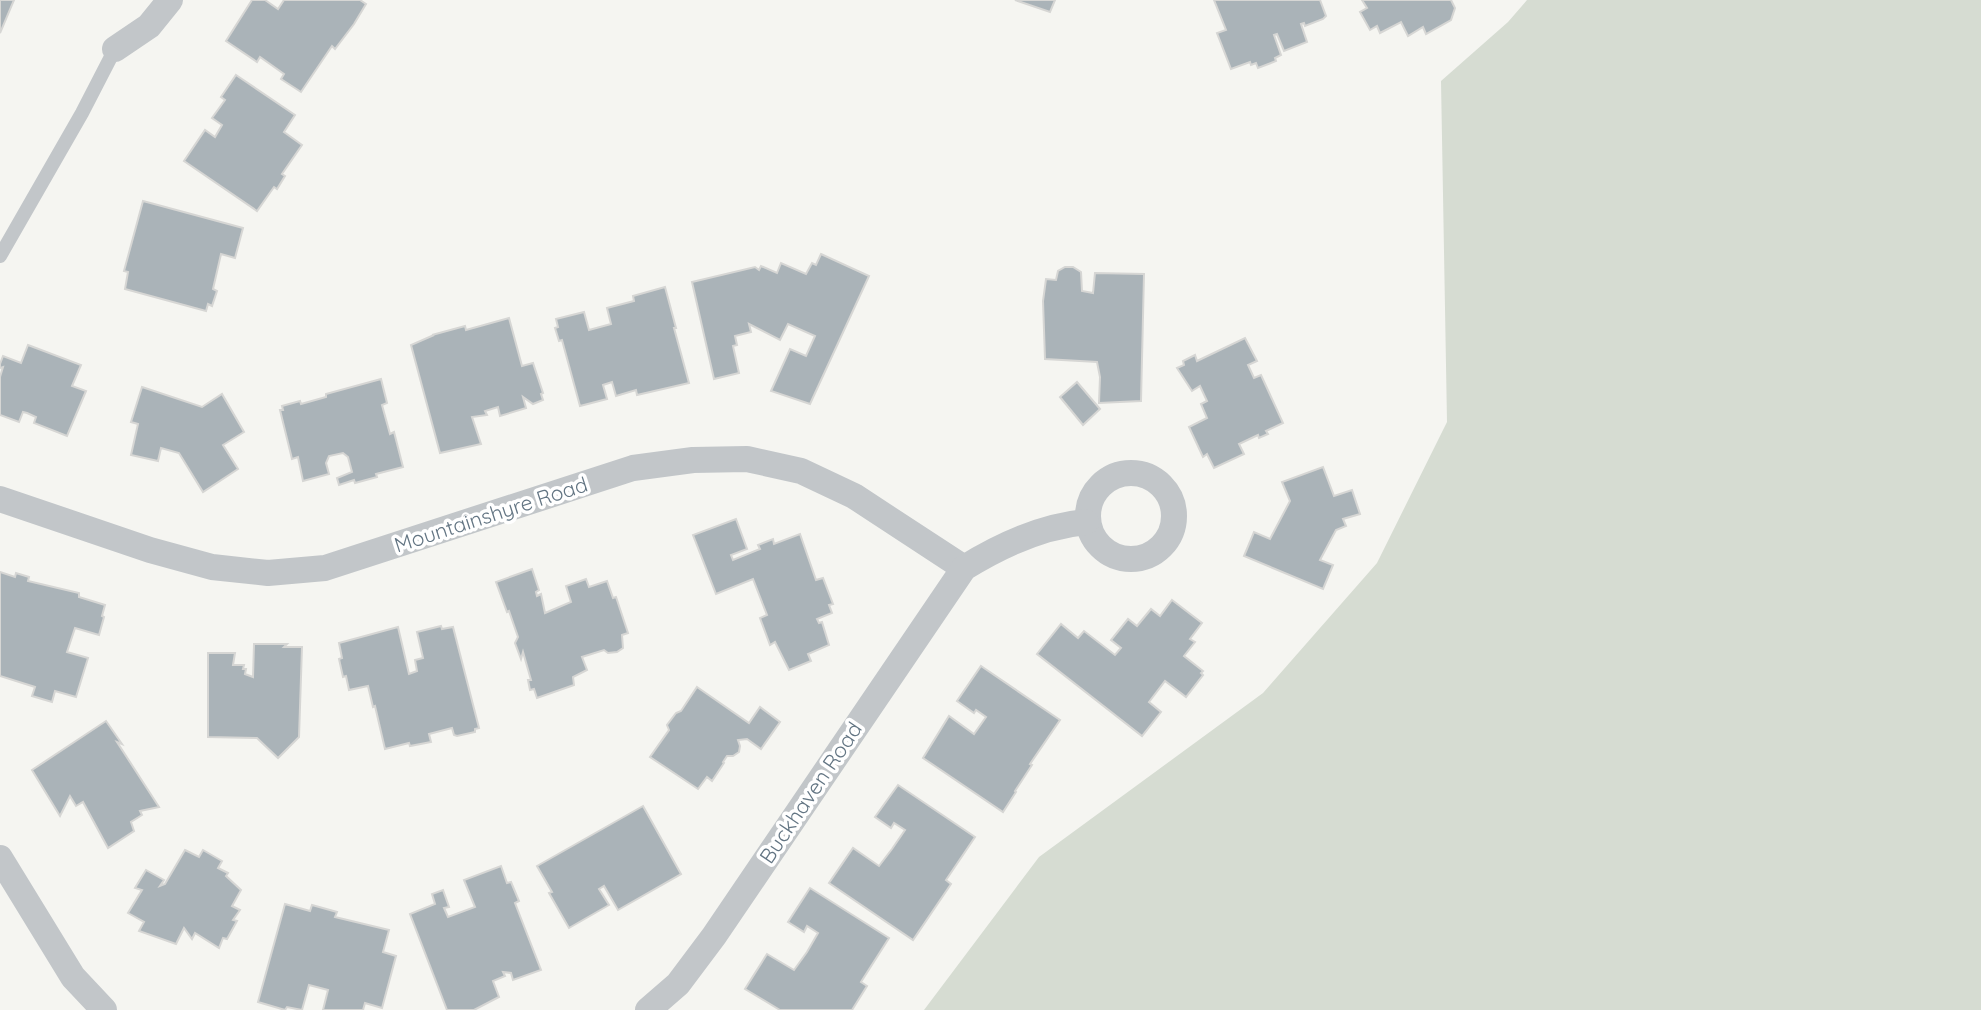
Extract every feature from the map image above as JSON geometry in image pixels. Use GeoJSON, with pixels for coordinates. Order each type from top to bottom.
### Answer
{"type":"FeatureCollection","features":[{"type":"Feature","properties":{"kind":"street"},"geometry":{"type":"LineString","coordinates":[[115,49],[149,26],[170,0]]}},
{"type":"Feature","properties":{"kind":"street","name":"Mountainshyre Road"},"geometry":{"type":"LineString","coordinates":[[0,499],[212,567],[268,573],[325,568],[633,468],[693,460],[747,459],[801,471],[854,496],[964,568]]}},
{"type":"Feature","properties":{"kind":"street"},"geometry":{"type":"LineString","coordinates":[[964,568],[989,552],[1022,538],[1053,527],[1086,522]]}},
{"type":"Feature","properties":{"kind":"street","name":"Buckhaven Road"},"geometry":{"type":"LineString","coordinates":[[648,1010],[678,984],[714,936],[964,568]]}},
{"type":"Feature","properties":{"kind":"street"},"geometry":{"type":"LineString","coordinates":[[0,858],[73,977],[104,1010]]}},
{"type":"Feature","properties":{"kind":"lane"},"geometry":{"type":"LineString","coordinates":[[0,256],[82,113],[115,49]]}},
{"type":"Feature","properties":{"kind":"shaded area"},"geometry":{"type":"Polygon","coordinates":[[[1527,0],[1981,0],[1981,1010],[924,1010],[1039,857],[1263,693],[1377,563],[1447,422],[1441,81],[1508,22],[1527,0]]]}},
{"type":"Feature","properties":{"kind":"building"},"geometry":{"type":"Polygon","coordinates":[[[0,0],[14,0],[0,33],[0,0]]]}},
{"type":"Feature","properties":{"kind":"building"},"geometry":{"type":"Polygon","coordinates":[[[252,0],[265,0],[278,9],[284,0],[360,0],[366,4],[335,49],[332,46],[301,92],[281,79],[284,74],[260,57],[257,62],[226,41],[252,0]]]}},
{"type":"Feature","properties":{"kind":"building"},"geometry":{"type":"Polygon","coordinates":[[[1015,0],[1055,0],[1050,12],[1015,0]]]}},
{"type":"Feature","properties":{"kind":"building"},"geometry":{"type":"Polygon","coordinates":[[[1214,0],[1320,0],[1326,16],[1305,26],[1304,23],[1301,24],[1307,42],[1284,51],[1277,34],[1274,35],[1281,55],[1275,58],[1276,61],[1258,68],[1256,63],[1251,65],[1250,62],[1231,69],[1217,33],[1226,30],[1214,0]]]}},
{"type":"Feature","properties":{"kind":"building"},"geometry":{"type":"Polygon","coordinates":[[[1362,0],[1451,0],[1455,8],[1451,20],[1426,34],[1423,27],[1408,36],[1401,22],[1380,33],[1377,26],[1370,30],[1360,12],[1367,8],[1362,0]]]}},
{"type":"Feature","properties":{"kind":"building"},"geometry":{"type":"Polygon","coordinates":[[[236,75],[295,115],[284,132],[302,145],[282,174],[285,176],[277,189],[274,187],[257,211],[184,161],[205,130],[215,137],[222,125],[212,118],[225,100],[221,97],[236,75]]]}},
{"type":"Feature","properties":{"kind":"building"},"geometry":{"type":"Polygon","coordinates":[[[143,201],[243,228],[235,258],[221,254],[213,289],[217,291],[212,306],[208,304],[206,311],[125,289],[128,272],[124,271],[143,201]]]}},
{"type":"Feature","properties":{"kind":"building"},"geometry":{"type":"Polygon","coordinates":[[[821,254],[869,276],[810,404],[771,391],[790,349],[806,356],[815,336],[788,324],[780,340],[749,324],[751,332],[735,336],[737,345],[733,346],[739,373],[714,379],[692,282],[755,267],[759,270],[761,266],[777,273],[781,263],[806,274],[812,263],[816,265],[821,254]]]}},
{"type":"Feature","properties":{"kind":"building"},"geometry":{"type":"Polygon","coordinates":[[[1073,267],[1081,272],[1082,291],[1093,293],[1095,273],[1144,274],[1141,401],[1099,403],[1100,377],[1097,362],[1045,359],[1043,301],[1046,279],[1056,280],[1058,271],[1073,267]]]}},
{"type":"Feature","properties":{"kind":"building"},"geometry":{"type":"Polygon","coordinates":[[[665,287],[689,383],[637,395],[636,390],[616,396],[612,382],[603,385],[607,399],[580,406],[562,340],[559,341],[555,328],[558,327],[556,319],[584,312],[589,330],[611,324],[607,308],[634,301],[633,296],[665,287]]]}},
{"type":"Feature","properties":{"kind":"building"},"geometry":{"type":"Polygon","coordinates":[[[509,318],[522,366],[533,363],[543,400],[533,404],[523,397],[526,408],[500,416],[498,407],[485,411],[487,415],[472,417],[481,444],[440,453],[411,345],[432,335],[465,326],[466,330],[509,318]]]}},
{"type":"Feature","properties":{"kind":"building"},"geometry":{"type":"Polygon","coordinates":[[[1245,338],[1257,361],[1248,365],[1254,378],[1261,375],[1283,423],[1266,431],[1268,434],[1259,438],[1258,435],[1239,444],[1244,454],[1214,468],[1207,454],[1203,457],[1189,427],[1207,418],[1201,404],[1207,401],[1200,386],[1192,391],[1177,368],[1184,365],[1183,361],[1195,355],[1197,361],[1245,338]]]}},
{"type":"Feature","properties":{"kind":"building"},"geometry":{"type":"Polygon","coordinates":[[[28,345],[81,365],[72,386],[86,391],[67,436],[34,423],[36,417],[27,413],[23,412],[19,422],[0,415],[0,377],[3,367],[0,368],[0,364],[3,356],[21,363],[28,345]]]}},
{"type":"Feature","properties":{"kind":"building"},"geometry":{"type":"Polygon","coordinates":[[[381,379],[387,403],[382,405],[390,434],[394,432],[403,467],[376,474],[377,477],[339,485],[337,478],[352,472],[348,457],[343,453],[329,456],[326,463],[329,474],[303,481],[298,457],[292,459],[280,410],[283,410],[282,406],[300,401],[301,404],[381,379]]]}},
{"type":"Feature","properties":{"kind":"building"},"geometry":{"type":"Polygon","coordinates":[[[1077,382],[1100,409],[1083,425],[1060,397],[1077,382]]]}},
{"type":"Feature","properties":{"kind":"building"},"geometry":{"type":"Polygon","coordinates":[[[142,387],[202,407],[222,394],[244,432],[223,445],[238,469],[203,492],[179,453],[161,448],[158,461],[131,455],[138,424],[131,422],[142,387]]]}},
{"type":"Feature","properties":{"kind":"building"},"geometry":{"type":"Polygon","coordinates":[[[1323,467],[1334,496],[1352,490],[1360,514],[1343,519],[1346,526],[1336,530],[1320,560],[1333,565],[1323,589],[1244,556],[1254,532],[1270,539],[1290,501],[1282,482],[1323,467]]]}},
{"type":"Feature","properties":{"kind":"building"},"geometry":{"type":"Polygon","coordinates":[[[736,519],[747,549],[731,555],[733,560],[760,549],[758,545],[773,539],[774,544],[800,534],[816,580],[823,578],[833,604],[829,605],[832,613],[817,619],[819,623],[822,622],[829,645],[808,654],[811,661],[789,670],[775,642],[770,645],[760,618],[767,615],[753,579],[716,594],[693,535],[736,519]]]}},
{"type":"Feature","properties":{"kind":"building"},"geometry":{"type":"Polygon","coordinates":[[[532,569],[539,590],[536,592],[537,596],[541,594],[545,613],[571,602],[566,586],[586,579],[589,587],[607,581],[613,598],[616,597],[628,633],[622,635],[623,648],[617,652],[608,653],[604,650],[582,657],[587,670],[573,677],[574,685],[537,698],[534,689],[530,690],[528,680],[531,680],[523,652],[521,659],[515,643],[518,637],[496,582],[532,569]]]}},
{"type":"Feature","properties":{"kind":"building"},"geometry":{"type":"Polygon","coordinates":[[[0,572],[15,577],[16,573],[29,577],[28,581],[79,593],[79,597],[105,605],[99,635],[75,628],[67,652],[88,658],[76,697],[55,691],[52,702],[32,696],[35,687],[0,676],[0,572]]]}},
{"type":"Feature","properties":{"kind":"building"},"geometry":{"type":"Polygon","coordinates":[[[1172,600],[1202,623],[1190,639],[1195,642],[1184,656],[1203,671],[1203,675],[1186,697],[1165,681],[1149,702],[1161,712],[1142,736],[1037,654],[1061,624],[1078,638],[1084,631],[1115,655],[1121,648],[1111,640],[1128,619],[1137,626],[1151,609],[1160,616],[1172,600]]]}},
{"type":"Feature","properties":{"kind":"building"},"geometry":{"type":"Polygon","coordinates":[[[441,626],[442,629],[453,627],[479,728],[475,729],[475,732],[457,736],[452,728],[429,734],[431,742],[410,746],[409,743],[385,749],[368,686],[349,690],[346,676],[343,677],[339,643],[398,627],[409,674],[417,671],[415,660],[423,658],[417,632],[441,626]]]}},
{"type":"Feature","properties":{"kind":"building"},"geometry":{"type":"Polygon","coordinates":[[[254,644],[302,647],[299,737],[278,758],[257,738],[208,737],[208,653],[235,653],[233,665],[244,665],[245,674],[253,677],[254,644]]]}},
{"type":"Feature","properties":{"kind":"building"},"geometry":{"type":"Polygon","coordinates":[[[981,666],[1060,720],[1030,764],[1032,765],[1003,812],[923,758],[949,716],[974,734],[986,717],[976,710],[974,713],[957,701],[981,666]]]}},
{"type":"Feature","properties":{"kind":"building"},"geometry":{"type":"Polygon","coordinates":[[[697,687],[749,723],[760,707],[780,722],[761,749],[747,739],[738,740],[739,752],[727,756],[712,781],[707,777],[698,789],[650,757],[669,730],[667,725],[676,713],[681,711],[697,687]]]}},
{"type":"Feature","properties":{"kind":"building"},"geometry":{"type":"Polygon","coordinates":[[[106,721],[159,807],[140,811],[142,815],[131,822],[134,831],[108,848],[83,802],[76,806],[70,796],[60,816],[32,770],[106,721]]]}},
{"type":"Feature","properties":{"kind":"building"},"geometry":{"type":"Polygon","coordinates":[[[898,785],[975,837],[946,880],[951,884],[913,940],[829,883],[853,848],[879,866],[892,849],[905,830],[894,823],[891,828],[875,817],[898,785]]]}},
{"type":"Feature","properties":{"kind":"building"},"geometry":{"type":"Polygon","coordinates":[[[643,806],[681,874],[618,910],[604,886],[599,889],[609,905],[569,928],[537,866],[643,806]]]}},
{"type":"Feature","properties":{"kind":"building"},"geometry":{"type":"Polygon","coordinates":[[[185,850],[199,857],[203,850],[222,861],[218,868],[228,873],[226,876],[241,890],[232,906],[240,910],[233,920],[237,921],[227,939],[223,938],[219,948],[195,933],[192,939],[184,928],[176,944],[139,931],[144,922],[128,913],[142,890],[135,888],[146,870],[164,880],[160,886],[165,884],[185,850]]]}},
{"type":"Feature","properties":{"kind":"building"},"geometry":{"type":"Polygon","coordinates":[[[501,866],[507,883],[511,882],[519,901],[515,903],[541,970],[513,980],[511,973],[503,972],[505,976],[493,981],[499,997],[474,1010],[447,1010],[410,914],[435,904],[432,894],[443,890],[449,907],[444,908],[448,917],[475,907],[464,880],[501,866]]]}},
{"type":"Feature","properties":{"kind":"building"},"geometry":{"type":"Polygon","coordinates":[[[810,888],[889,938],[861,982],[867,986],[852,1010],[780,1010],[745,989],[767,954],[794,970],[807,952],[818,933],[807,926],[804,932],[788,922],[810,888]]]}},
{"type":"Feature","properties":{"kind":"building"},"geometry":{"type":"Polygon","coordinates":[[[285,904],[310,911],[312,905],[337,912],[335,917],[389,930],[383,952],[396,956],[382,1008],[365,1003],[363,1010],[323,1010],[328,990],[309,985],[302,1010],[287,1007],[285,1010],[258,1002],[285,904]]]}}]}
